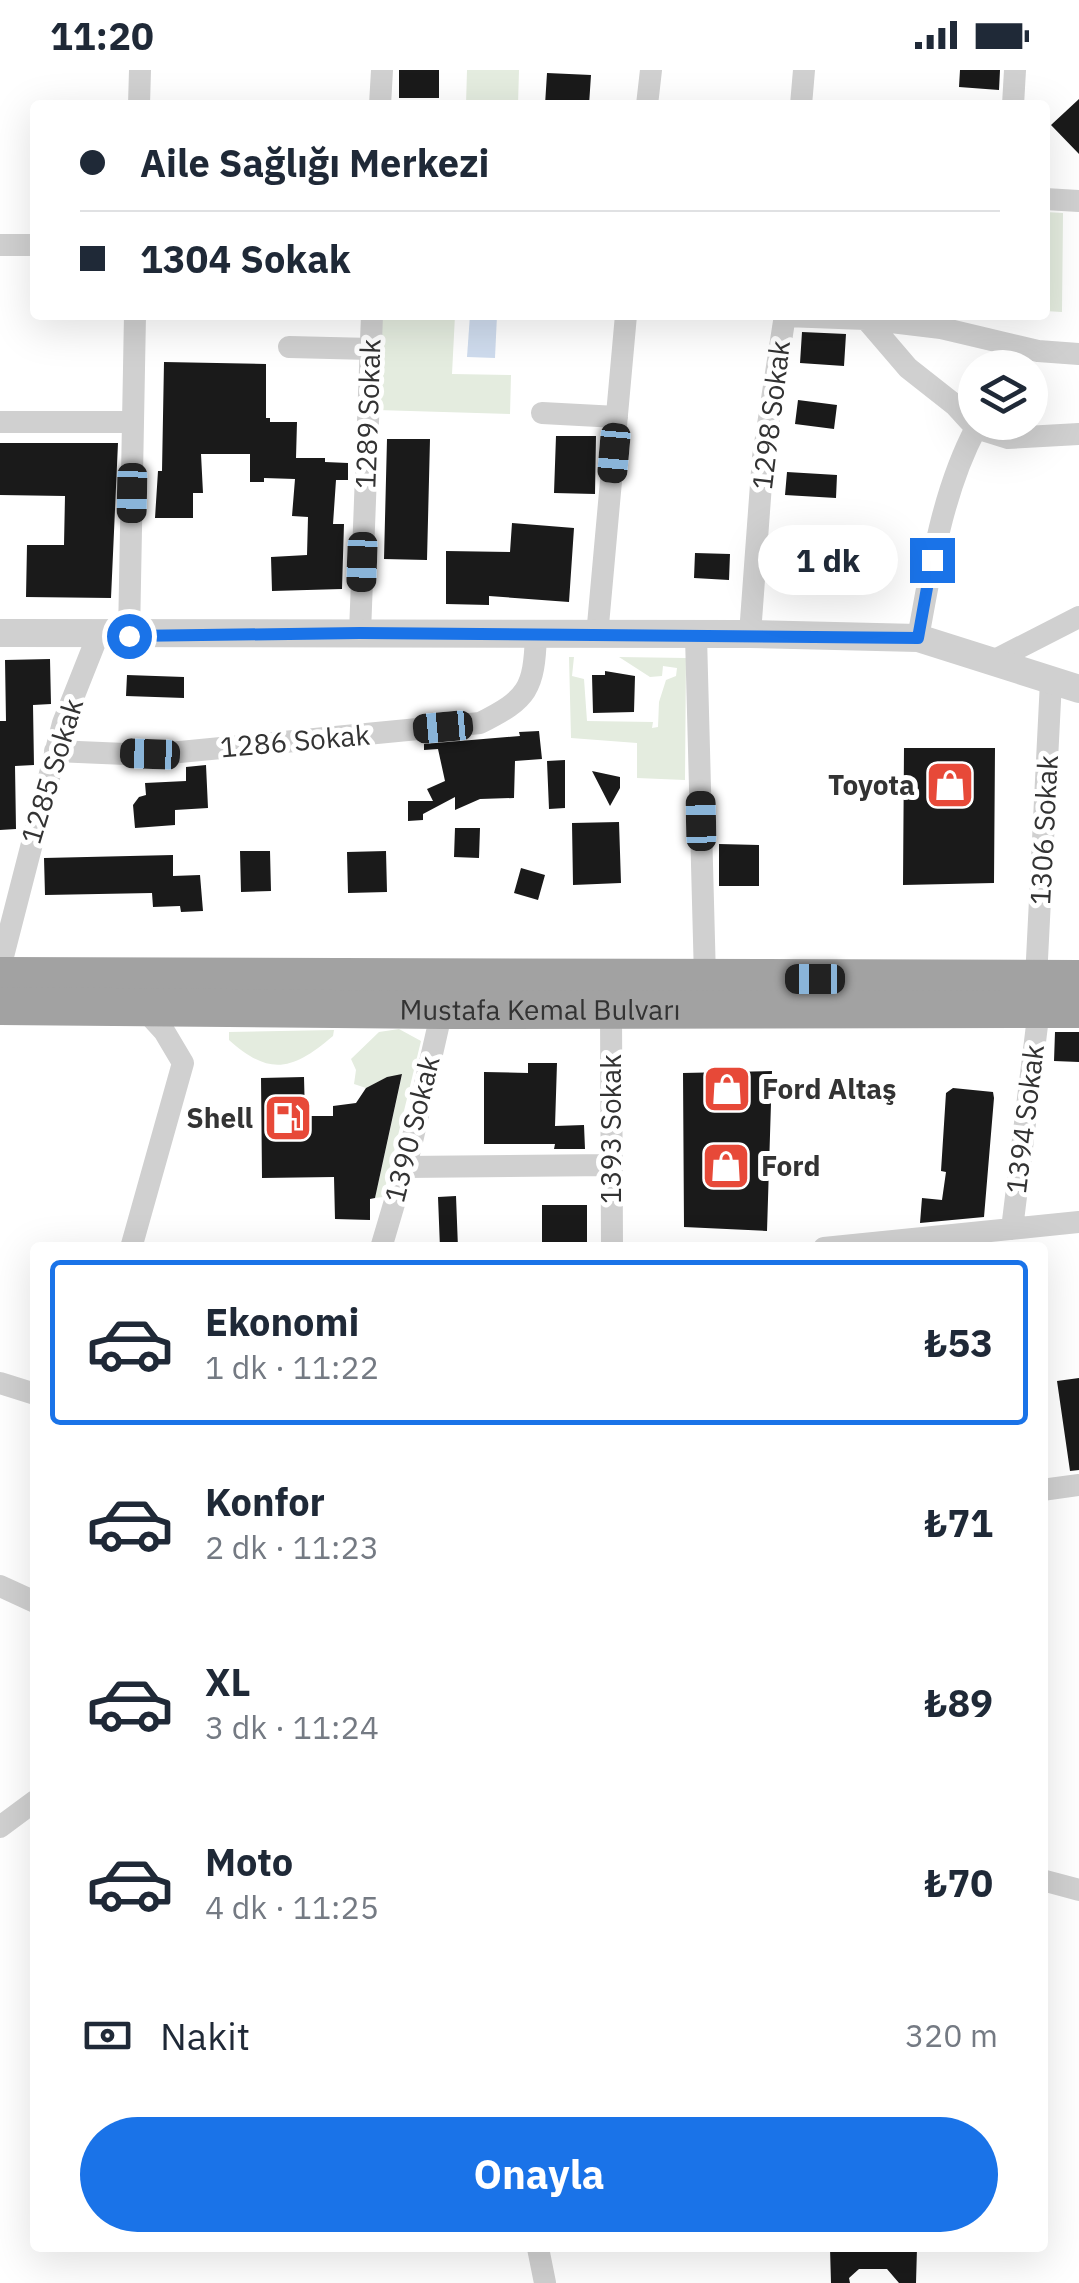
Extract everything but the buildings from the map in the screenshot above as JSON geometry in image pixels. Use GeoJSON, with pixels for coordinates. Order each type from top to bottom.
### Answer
{"type":"FeatureCollection","features":[{"type":"Feature","properties":{"kind":"highway","name":"Mustafa Kemal Bulvarı"},"geometry":{"type":"LineString","coordinates":[[0,972],[705,978],[1038,994],[1079,1009]]}},
{"type":"Feature","properties":{"kind":"highway","name":"Mustafa Kemal Bulvarı"},"geometry":{"type":"LineString","coordinates":[[0,1006],[611,1010],[1038,994],[1079,979]]}},
{"type":"Feature","properties":{"kind":"street"},"geometry":{"type":"LineString","coordinates":[[139,100],[140,70]]}},
{"type":"Feature","properties":{"kind":"street"},"geometry":{"type":"LineString","coordinates":[[380,100],[382,70]]}},
{"type":"Feature","properties":{"kind":"street"},"geometry":{"type":"LineString","coordinates":[[648,100],[651,70]]}},
{"type":"Feature","properties":{"kind":"street"},"geometry":{"type":"LineString","coordinates":[[801,100],[804,70]]}},
{"type":"Feature","properties":{"kind":"street"},"geometry":{"type":"LineString","coordinates":[[1013,100],[1015,70]]}},
{"type":"Feature","properties":{"kind":"street"},"geometry":{"type":"LineString","coordinates":[[1050,199],[1079,201]]}},
{"type":"Feature","properties":{"kind":"street"},"geometry":{"type":"LineString","coordinates":[[0,245],[30,245]]}},
{"type":"Feature","properties":{"kind":"street"},"geometry":{"type":"LineString","coordinates":[[129,636],[135,320]]}},
{"type":"Feature","properties":{"kind":"street","name":"1289 Sokak"},"geometry":{"type":"LineString","coordinates":[[360,633],[372,320]]}},
{"type":"Feature","properties":{"kind":"street"},"geometry":{"type":"LineString","coordinates":[[597,636],[626,320]]}},
{"type":"Feature","properties":{"kind":"street","name":"1298 Sokak"},"geometry":{"type":"LineString","coordinates":[[750,634],[764,457],[783,320]]}},
{"type":"Feature","properties":{"kind":"street"},"geometry":{"type":"LineString","coordinates":[[868,320],[908,368],[958,408]]}},
{"type":"Feature","properties":{"kind":"street"},"geometry":{"type":"LineString","coordinates":[[886,320],[941,328],[1038,351],[1079,354]]}},
{"type":"Feature","properties":{"kind":"street"},"geometry":{"type":"LineString","coordinates":[[289,347],[370,350]]}},
{"type":"Feature","properties":{"kind":"street"},"geometry":{"type":"LineString","coordinates":[[542,413],[617,417]]}},
{"type":"Feature","properties":{"kind":"street"},"geometry":{"type":"LineString","coordinates":[[0,422],[133,422]]}},
{"type":"Feature","properties":{"kind":"street"},"geometry":{"type":"LineString","coordinates":[[1048,436],[1079,434]]}},
{"type":"Feature","properties":{"kind":"street"},"geometry":{"type":"LineString","coordinates":[[918,638],[942,525],[961,456],[970,440]]}},
{"type":"Feature","properties":{"kind":"street"},"geometry":{"type":"LineString","coordinates":[[993,661],[1079,618]]}},
{"type":"Feature","properties":{"kind":"street"},"geometry":{"type":"LineString","coordinates":[[0,634],[750,634],[918,638],[1079,690]]}},
{"type":"Feature","properties":{"kind":"street","name":"1285 Sokak"},"geometry":{"type":"LineString","coordinates":[[0,972],[63,723],[98,635]]}},
{"type":"Feature","properties":{"kind":"street","name":"1286 Sokak"},"geometry":{"type":"LineString","coordinates":[[55,752],[150,754],[480,724],[511,707],[528,691],[534,674],[536,635]]}},
{"type":"Feature","properties":{"kind":"street"},"geometry":{"type":"LineString","coordinates":[[696,636],[705,978]]}},
{"type":"Feature","properties":{"kind":"street","name":"1306 Sokak"},"geometry":{"type":"LineString","coordinates":[[1038,994],[1051,681]]}},
{"type":"Feature","properties":{"kind":"street","name":"1394 Sokak"},"geometry":{"type":"LineString","coordinates":[[1012,1229],[1038,994]]}},
{"type":"Feature","properties":{"kind":"street"},"geometry":{"type":"LineString","coordinates":[[134,1242],[183,1064],[164,1030],[142,1007]]}},
{"type":"Feature","properties":{"kind":"street","name":"1390 Sokak"},"geometry":{"type":"LineString","coordinates":[[383,1242],[442,1010]]}},
{"type":"Feature","properties":{"kind":"street","name":"1393 Sokak"},"geometry":{"type":"LineString","coordinates":[[611,1010],[612,1242]]}},
{"type":"Feature","properties":{"kind":"street"},"geometry":{"type":"LineString","coordinates":[[404,1167],[611,1164]]}},
{"type":"Feature","properties":{"kind":"street"},"geometry":{"type":"LineString","coordinates":[[927,1242],[1079,1222]]}},
{"type":"Feature","properties":{"kind":"street"},"geometry":{"type":"LineString","coordinates":[[0,1383],[30,1392]]}},
{"type":"Feature","properties":{"kind":"street"},"geometry":{"type":"LineString","coordinates":[[1048,1489],[1079,1485]]}},
{"type":"Feature","properties":{"kind":"street"},"geometry":{"type":"LineString","coordinates":[[0,1586],[30,1600]]}},
{"type":"Feature","properties":{"kind":"street"},"geometry":{"type":"LineString","coordinates":[[0,1827],[30,1805]]}},
{"type":"Feature","properties":{"kind":"street"},"geometry":{"type":"LineString","coordinates":[[1048,1882],[1079,1890]]}},
{"type":"Feature","properties":{"kind":"street"},"geometry":{"type":"LineString","coordinates":[[539,2252],[545,2283]]}},
{"type":"Feature","properties":{"kind":"shaded area"},"geometry":{"type":"Polygon","coordinates":[[[467,70],[519,70],[518,100],[466,100],[467,70]]]}},
{"type":"Feature","properties":{"kind":"shaded area"},"geometry":{"type":"Polygon","coordinates":[[[1050,212],[1063,213],[1062,312],[1050,311],[1050,212]]]}},
{"type":"Feature","properties":{"kind":"shaded area"},"geometry":{"type":"Polygon","coordinates":[[[379,320],[455,320],[452,374],[511,375],[510,414],[377,410],[379,320]]]}},
{"type":"Feature","properties":{"kind":"shaded area"},"geometry":{"type":"Polygon","coordinates":[[[569,657],[574,657],[572,676],[584,679],[587,721],[653,722],[652,728],[658,727],[659,702],[666,680],[676,676],[677,668],[663,666],[662,676],[650,677],[619,657],[686,658],[685,780],[637,778],[637,743],[571,738],[569,657]]]}},
{"type":"Feature","properties":{"kind":"shaded area"},"geometry":{"type":"Polygon","coordinates":[[[399,1029],[421,1041],[383,1197],[375,1198],[402,1075],[387,1077],[366,1088],[354,1084],[356,1070],[351,1059],[379,1032],[399,1029]]]}},
{"type":"Feature","properties":{"kind":"shaded area"},"geometry":{"type":"Polygon","coordinates":[[[334,1030],[333,1036],[306,1056],[281,1065],[257,1060],[229,1040],[229,1032],[334,1030]]]}},
{"type":"Feature","properties":{"kind":"water"},"geometry":{"type":"Polygon","coordinates":[[[470,320],[497,320],[495,358],[467,357],[470,320]]]}},
{"type":"Feature","properties":{"kind":"place","name":"Toyota"},"geometry":{"type":"Point","coordinates":[950,785]}},
{"type":"Feature","properties":{"kind":"place","name":"Ford Altaş"},"geometry":{"type":"Point","coordinates":[727,1089]}},
{"type":"Feature","properties":{"kind":"place","name":"Shell"},"geometry":{"type":"Point","coordinates":[288,1118]}},
{"type":"Feature","properties":{"kind":"place","name":"Ford"},"geometry":{"type":"Point","coordinates":[726,1166]}},
{"type":"Feature","properties":{"kind":"route"},"geometry":{"type":"LineString","coordinates":[[129,636],[360,633],[918,638],[932,560]]}}]}
